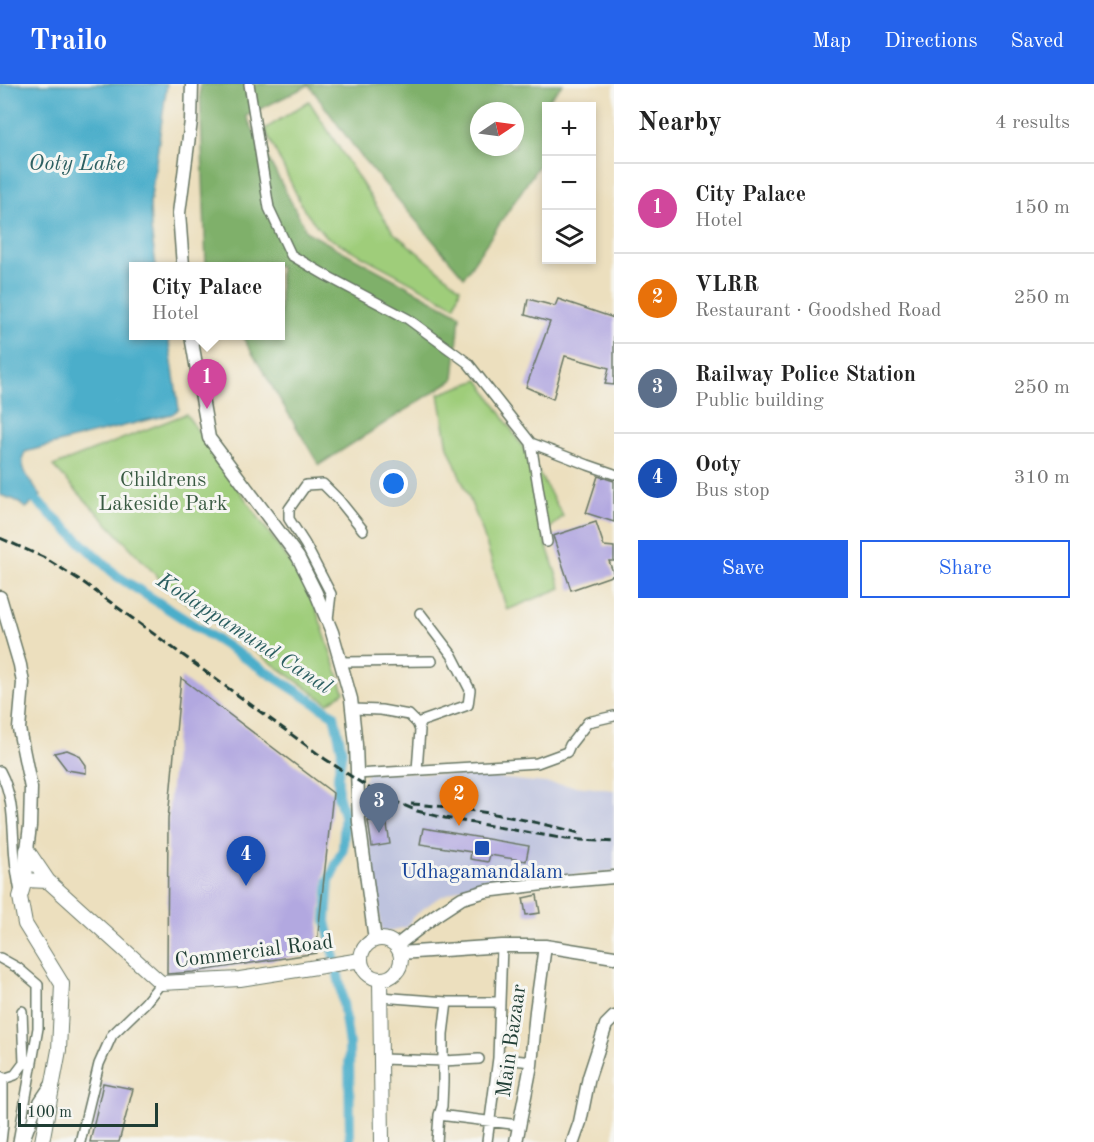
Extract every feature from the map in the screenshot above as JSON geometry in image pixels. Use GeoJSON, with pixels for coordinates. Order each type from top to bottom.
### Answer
{"type":"FeatureCollection","features":[{"type":"Feature","properties":{"kind":"main road"},"geometry":{"type":"LineString","coordinates":[[27,850],[26,880],[21,897],[25,924],[62,984],[59,1050],[42,1142]]}},
{"type":"Feature","properties":{"kind":"main road","name":"Commercial Road"},"geometry":{"type":"LineString","coordinates":[[27,850],[48,881],[161,983],[240,979],[361,960]]}},
{"type":"Feature","properties":{"kind":"main road"},"geometry":{"type":"LineString","coordinates":[[26,880],[48,881]]}},
{"type":"Feature","properties":{"kind":"main road"},"geometry":{"type":"LineString","coordinates":[[375,940],[386,940],[398,949],[400,966],[392,976],[380,979],[369,975],[362,965],[361,960],[365,947],[375,940]]}},
{"type":"Feature","properties":{"kind":"main road"},"geometry":{"type":"LineString","coordinates":[[380,979],[382,1142]]}},
{"type":"Feature","properties":{"kind":"street"},"geometry":{"type":"LineString","coordinates":[[183,262],[179,213],[191,121],[192,84]]}},
{"type":"Feature","properties":{"kind":"street"},"geometry":{"type":"LineString","coordinates":[[249,84],[269,208],[291,255],[408,319],[468,363],[531,443],[547,542]]}},
{"type":"Feature","properties":{"kind":"street"},"geometry":{"type":"LineString","coordinates":[[192,340],[209,438],[298,557],[316,593],[341,662],[351,699],[359,822],[375,940]]}},
{"type":"Feature","properties":{"kind":"street"},"geometry":{"type":"LineString","coordinates":[[531,443],[614,474]]}},
{"type":"Feature","properties":{"kind":"street"},"geometry":{"type":"LineString","coordinates":[[327,621],[331,594],[289,519],[289,509],[306,485],[323,484],[363,530]]}},
{"type":"Feature","properties":{"kind":"street"},"geometry":{"type":"LineString","coordinates":[[0,597],[23,683],[19,729],[31,788],[27,850]]}},
{"type":"Feature","properties":{"kind":"street"},"geometry":{"type":"LineString","coordinates":[[417,723],[468,705],[470,690],[452,655],[420,613]]}},
{"type":"Feature","properties":{"kind":"street"},"geometry":{"type":"LineString","coordinates":[[341,662],[432,661]]}},
{"type":"Feature","properties":{"kind":"street"},"geometry":{"type":"LineString","coordinates":[[352,709],[381,710],[409,715],[420,730],[417,770]]}},
{"type":"Feature","properties":{"kind":"street"},"geometry":{"type":"LineString","coordinates":[[357,774],[537,763],[567,752],[588,722],[614,716]]}},
{"type":"Feature","properties":{"kind":"street"},"geometry":{"type":"LineString","coordinates":[[0,771],[11,803],[15,861],[21,897]]}},
{"type":"Feature","properties":{"kind":"street"},"geometry":{"type":"LineString","coordinates":[[398,949],[436,915],[462,898],[486,891],[614,877]]}},
{"type":"Feature","properties":{"kind":"street"},"geometry":{"type":"LineString","coordinates":[[487,1142],[498,1058],[502,946]]}},
{"type":"Feature","properties":{"kind":"street"},"geometry":{"type":"LineString","coordinates":[[398,949],[546,946],[614,957]]}},
{"type":"Feature","properties":{"kind":"street","name":"Main Bazaar"},"geometry":{"type":"LineString","coordinates":[[516,1142],[531,1062],[546,946]]}},
{"type":"Feature","properties":{"kind":"street"},"geometry":{"type":"LineString","coordinates":[[0,958],[18,968],[38,985],[38,1028],[18,1142]]}},
{"type":"Feature","properties":{"kind":"street"},"geometry":{"type":"LineString","coordinates":[[80,1142],[99,1064],[112,1035],[145,1003],[161,983]]}},
{"type":"Feature","properties":{"kind":"street"},"geometry":{"type":"LineString","coordinates":[[380,997],[447,1002],[500,1002]]}},
{"type":"Feature","properties":{"kind":"street"},"geometry":{"type":"LineString","coordinates":[[437,1142],[442,1106],[443,1034],[447,1002]]}},
{"type":"Feature","properties":{"kind":"street"},"geometry":{"type":"LineString","coordinates":[[1,1142],[1,1076],[15,1076],[24,1063],[22,1011]]}},
{"type":"Feature","properties":{"kind":"street"},"geometry":{"type":"LineString","coordinates":[[573,1142],[580,1122],[589,1077],[606,1025],[614,1017]]}},
{"type":"Feature","properties":{"kind":"street"},"geometry":{"type":"LineString","coordinates":[[498,1058],[531,1062]]}},
{"type":"Feature","properties":{"kind":"street"},"geometry":{"type":"LineString","coordinates":[[381,1059],[479,1059]]}},
{"type":"Feature","properties":{"kind":"street"},"geometry":{"type":"LineString","coordinates":[[24,1142],[39,1101],[54,1078]]}},
{"type":"Feature","properties":{"kind":"street"},"geometry":{"type":"LineString","coordinates":[[439,1115],[519,1125]]}},
{"type":"Feature","properties":{"kind":"shaded area"},"geometry":{"type":"Polygon","coordinates":[[[368,771],[475,776],[614,790],[614,871],[458,889],[438,898],[424,908],[412,918],[407,927],[382,932],[361,788],[368,771]]]}},
{"type":"Feature","properties":{"kind":"green space"},"geometry":{"type":"Polygon","coordinates":[[[200,84],[563,84],[548,102],[542,102],[542,160],[464,277],[360,155],[309,85],[246,116],[307,232],[460,315],[454,379],[319,465],[244,340],[285,340],[285,262],[206,262],[200,84]]]}},
{"type":"Feature","properties":{"kind":"green space"},"geometry":{"type":"Polygon","coordinates":[[[309,101],[393,232],[460,288],[455,306],[325,236],[304,210],[265,129],[309,101]]]}},
{"type":"Feature","properties":{"kind":"green space"},"geometry":{"type":"Polygon","coordinates":[[[479,380],[535,466],[563,516],[543,535],[561,588],[507,610],[481,527],[448,447],[439,394],[479,380]]]}},
{"type":"Feature","properties":{"kind":"green space","name":"Childrens Lakeside Park"},"geometry":{"type":"Polygon","coordinates":[[[186,414],[300,577],[316,609],[344,692],[328,703],[174,594],[53,466],[186,414]]]}},
{"type":"Feature","properties":{"kind":"water","name":"Ooty Lake"},"geometry":{"type":"Polygon","coordinates":[[[0,84],[167,84],[150,204],[155,262],[129,262],[129,340],[169,340],[179,409],[172,414],[25,452],[24,470],[41,496],[26,508],[15,500],[0,495],[0,84]]]}},
{"type":"Feature","properties":{"kind":"building"},"geometry":{"type":"Polygon","coordinates":[[[528,299],[555,306],[558,299],[614,318],[614,385],[605,384],[609,368],[565,356],[553,399],[526,387],[550,322],[525,315],[528,299]]]}},
{"type":"Feature","properties":{"kind":"building"},"geometry":{"type":"Polygon","coordinates":[[[598,476],[614,481],[614,522],[586,513],[598,476]]]}},
{"type":"Feature","properties":{"kind":"building"},"geometry":{"type":"Polygon","coordinates":[[[596,522],[604,546],[614,547],[614,561],[609,561],[614,575],[571,590],[553,536],[596,522]]]}},
{"type":"Feature","properties":{"kind":"building"},"geometry":{"type":"Polygon","coordinates":[[[181,678],[333,793],[316,953],[167,974],[168,819],[181,678]]]}},
{"type":"Feature","properties":{"kind":"building"},"geometry":{"type":"Polygon","coordinates":[[[67,750],[79,755],[86,765],[86,773],[67,770],[54,753],[67,750]]]}},
{"type":"Feature","properties":{"kind":"building"},"geometry":{"type":"Polygon","coordinates":[[[386,819],[390,844],[372,847],[368,821],[386,819]]]}},
{"type":"Feature","properties":{"kind":"building"},"geometry":{"type":"Polygon","coordinates":[[[423,828],[529,846],[526,861],[490,855],[488,862],[470,859],[471,852],[420,844],[423,828]]]}},
{"type":"Feature","properties":{"kind":"building"},"geometry":{"type":"Polygon","coordinates":[[[537,895],[540,913],[526,915],[523,898],[537,895]]]}},
{"type":"Feature","properties":{"kind":"building"},"geometry":{"type":"Polygon","coordinates":[[[103,1083],[133,1089],[119,1142],[90,1142],[103,1083]]]}},
{"type":"Feature","properties":{"kind":"waterway","name":"Kodappamund Canal"},"geometry":{"type":"LineString","coordinates":[[26,491],[117,576],[334,715],[342,751],[338,775],[338,795],[344,815],[344,831],[343,849],[329,881],[326,921],[341,989],[349,1045],[350,1142]]}},
{"type":"Feature","properties":{"kind":"railway"},"geometry":{"type":"LineString","coordinates":[[0,538],[43,557],[80,580],[325,759],[383,796],[417,811],[445,818],[566,839],[614,842]]}},
{"type":"Feature","properties":{"kind":"railway"},"geometry":{"type":"LineString","coordinates":[[411,804],[496,814],[579,833]]}},
{"type":"Feature","properties":{"kind":"place","name":"City Palace"},"geometry":{"type":"Point","coordinates":[207,409]}},
{"type":"Feature","properties":{"kind":"place","name":"VLRR"},"geometry":{"type":"Point","coordinates":[459,826]}},
{"type":"Feature","properties":{"kind":"place","name":"Railway Police Station"},"geometry":{"type":"Point","coordinates":[379,833]}},
{"type":"Feature","properties":{"kind":"place","name":"Udhagamandalam"},"geometry":{"type":"Point","coordinates":[482,848]}},
{"type":"Feature","properties":{"kind":"place","name":"Ooty"},"geometry":{"type":"Point","coordinates":[246,886]}}]}
